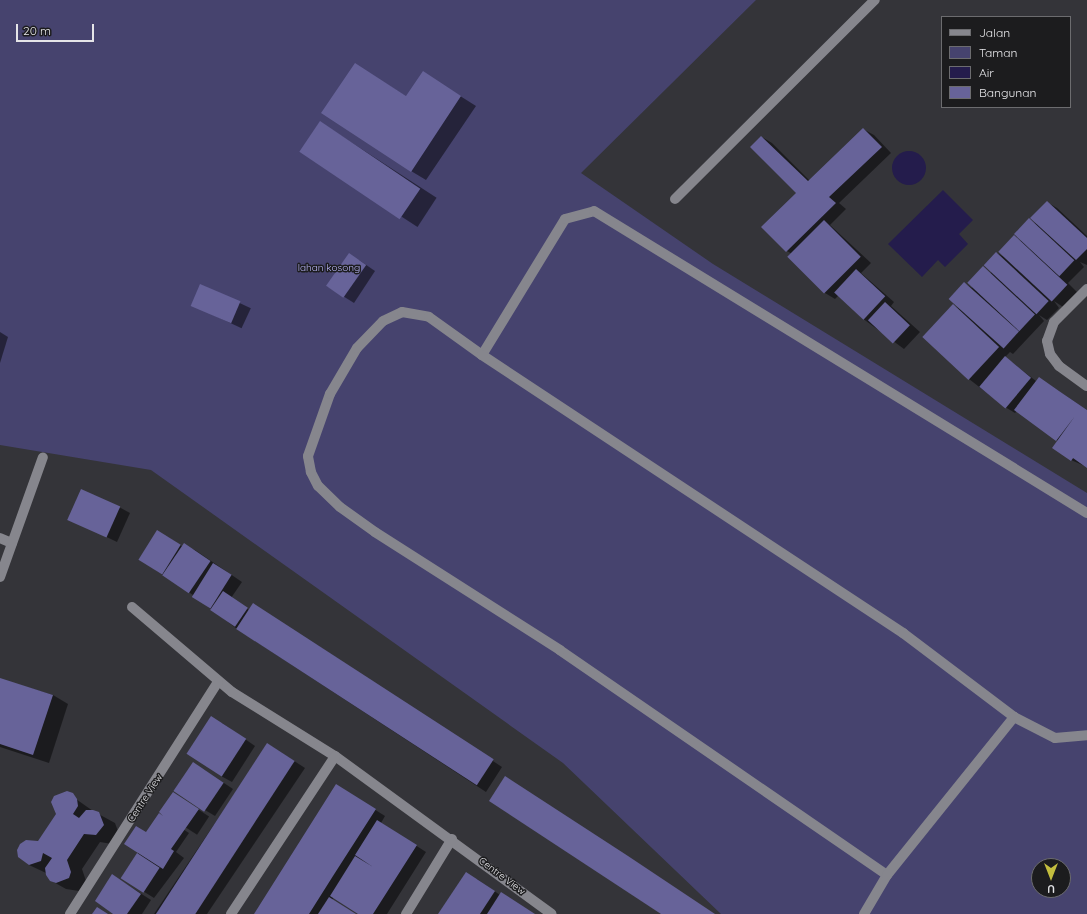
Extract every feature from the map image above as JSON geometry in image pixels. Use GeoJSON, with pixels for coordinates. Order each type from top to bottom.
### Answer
{"type":"FeatureCollection","features":[{"type":"Feature","properties":{"kind":"street"},"geometry":{"type":"LineString","coordinates":[[675,199],[874,0]]}},
{"type":"Feature","properties":{"kind":"street"},"geometry":{"type":"LineString","coordinates":[[482,355],[565,219],[594,211],[1087,513]]}},
{"type":"Feature","properties":{"kind":"street"},"geometry":{"type":"LineString","coordinates":[[1087,289],[1054,322],[1047,341],[1050,354],[1059,366],[1087,386]]}},
{"type":"Feature","properties":{"kind":"street"},"geometry":{"type":"LineString","coordinates":[[887,875],[560,650],[375,532],[340,507],[318,486],[311,472],[308,456],[330,394],[357,348],[383,321],[402,312],[429,317],[482,355],[903,633],[1014,717],[1055,738],[1087,735]]}},
{"type":"Feature","properties":{"kind":"street"},"geometry":{"type":"LineString","coordinates":[[0,577],[43,457]]}},
{"type":"Feature","properties":{"kind":"street"},"geometry":{"type":"LineString","coordinates":[[0,538],[12,543]]}},
{"type":"Feature","properties":{"kind":"street","name":"Centre View"},"geometry":{"type":"LineString","coordinates":[[132,607],[218,682],[336,756],[452,839],[552,914]]}},
{"type":"Feature","properties":{"kind":"street","name":"Centre View"},"geometry":{"type":"LineString","coordinates":[[70,914],[218,682]]}},
{"type":"Feature","properties":{"kind":"street"},"geometry":{"type":"LineString","coordinates":[[864,914],[887,875],[1014,717]]}},
{"type":"Feature","properties":{"kind":"street"},"geometry":{"type":"LineString","coordinates":[[231,914],[336,756]]}},
{"type":"Feature","properties":{"kind":"street"},"geometry":{"type":"LineString","coordinates":[[406,914],[452,839]]}},
{"type":"Feature","properties":{"kind":"green space","name":"lahan kosong"},"geometry":{"type":"Polygon","coordinates":[[[0,0],[756,0],[581,173],[713,264],[1087,493],[1087,914],[721,914],[563,763],[151,470],[0,445],[0,0]]]}},
{"type":"Feature","properties":{"kind":"water"},"geometry":{"type":"Polygon","coordinates":[[[906,151],[912,151],[921,156],[925,162],[925,174],[921,180],[912,185],[906,185],[897,180],[892,171],[892,165],[897,156],[906,151]]]}},
{"type":"Feature","properties":{"kind":"water"},"geometry":{"type":"Polygon","coordinates":[[[943,190],[973,220],[959,234],[968,244],[945,267],[938,260],[922,277],[888,244],[943,190]]]}},
{"type":"Feature","properties":{"kind":"building"},"geometry":{"type":"Polygon","coordinates":[[[355,63],[406,96],[423,71],[461,96],[411,172],[321,113],[355,63]]]}},
{"type":"Feature","properties":{"kind":"building"},"geometry":{"type":"Polygon","coordinates":[[[320,121],[420,189],[400,219],[299,152],[320,121]]]}},
{"type":"Feature","properties":{"kind":"building"},"geometry":{"type":"Polygon","coordinates":[[[863,128],[882,147],[829,197],[836,203],[786,252],[761,227],[796,193],[750,147],[761,136],[808,181],[863,128]]]}},
{"type":"Feature","properties":{"kind":"building"},"geometry":{"type":"Polygon","coordinates":[[[1047,201],[1087,238],[1087,249],[1076,260],[1030,218],[1047,201]]]}},
{"type":"Feature","properties":{"kind":"building"},"geometry":{"type":"Polygon","coordinates":[[[1029,218],[1074,260],[1059,276],[1014,234],[1029,218]]]}},
{"type":"Feature","properties":{"kind":"building"},"geometry":{"type":"Polygon","coordinates":[[[824,220],[861,257],[824,294],[787,257],[824,220]]]}},
{"type":"Feature","properties":{"kind":"building"},"geometry":{"type":"Polygon","coordinates":[[[1014,235],[1067,285],[1052,302],[998,252],[1014,235]]]}},
{"type":"Feature","properties":{"kind":"building"},"geometry":{"type":"Polygon","coordinates":[[[996,252],[1049,301],[1036,314],[984,265],[996,252]]]}},
{"type":"Feature","properties":{"kind":"building"},"geometry":{"type":"Polygon","coordinates":[[[349,253],[366,265],[343,298],[326,286],[349,253]]]}},
{"type":"Feature","properties":{"kind":"building"},"geometry":{"type":"Polygon","coordinates":[[[983,266],[1035,314],[1019,331],[967,283],[983,266]]]}},
{"type":"Feature","properties":{"kind":"building"},"geometry":{"type":"Polygon","coordinates":[[[856,269],[885,296],[863,320],[834,292],[856,269]]]}},
{"type":"Feature","properties":{"kind":"building"},"geometry":{"type":"Polygon","coordinates":[[[964,282],[1019,332],[1004,349],[949,299],[964,282]]]}},
{"type":"Feature","properties":{"kind":"building"},"geometry":{"type":"Polygon","coordinates":[[[200,284],[241,301],[231,323],[191,306],[200,284]]]}},
{"type":"Feature","properties":{"kind":"building"},"geometry":{"type":"Polygon","coordinates":[[[885,302],[910,325],[893,343],[868,320],[885,302]]]}},
{"type":"Feature","properties":{"kind":"building"},"geometry":{"type":"Polygon","coordinates":[[[953,304],[999,347],[968,380],[922,337],[953,304]]]}},
{"type":"Feature","properties":{"kind":"building"},"geometry":{"type":"Polygon","coordinates":[[[1005,356],[1031,378],[1005,408],[979,387],[1005,356]]]}},
{"type":"Feature","properties":{"kind":"building"},"geometry":{"type":"Polygon","coordinates":[[[1039,377],[1087,410],[1087,468],[1073,458],[1071,461],[1052,448],[1075,416],[1056,441],[1014,410],[1039,377]]]}},
{"type":"Feature","properties":{"kind":"building"},"geometry":{"type":"Polygon","coordinates":[[[81,489],[120,506],[106,538],[67,520],[81,489]]]}},
{"type":"Feature","properties":{"kind":"building"},"geometry":{"type":"Polygon","coordinates":[[[157,530],[181,545],[162,575],[138,560],[157,530]]]}},
{"type":"Feature","properties":{"kind":"building"},"geometry":{"type":"Polygon","coordinates":[[[184,543],[211,561],[189,593],[162,575],[184,543]]]}},
{"type":"Feature","properties":{"kind":"building"},"geometry":{"type":"Polygon","coordinates":[[[213,563],[232,575],[210,609],[192,597],[213,563]]]}},
{"type":"Feature","properties":{"kind":"building"},"geometry":{"type":"Polygon","coordinates":[[[223,591],[248,608],[235,627],[210,610],[223,591]]]}},
{"type":"Feature","properties":{"kind":"building"},"geometry":{"type":"Polygon","coordinates":[[[253,603],[494,759],[477,785],[236,629],[253,603]]]}},
{"type":"Feature","properties":{"kind":"building"},"geometry":{"type":"Polygon","coordinates":[[[0,678],[53,695],[33,755],[0,744],[0,678]]]}},
{"type":"Feature","properties":{"kind":"building"},"geometry":{"type":"Polygon","coordinates":[[[211,716],[246,739],[222,777],[186,754],[211,716]]]}},
{"type":"Feature","properties":{"kind":"building"},"geometry":{"type":"Polygon","coordinates":[[[267,743],[295,761],[195,914],[156,914],[267,743]]]}},
{"type":"Feature","properties":{"kind":"building"},"geometry":{"type":"Polygon","coordinates":[[[193,762],[224,783],[204,812],[173,791],[193,762]]]}},
{"type":"Feature","properties":{"kind":"building"},"geometry":{"type":"Polygon","coordinates":[[[505,776],[715,914],[661,914],[489,801],[505,776]]]}},
{"type":"Feature","properties":{"kind":"building"},"geometry":{"type":"Polygon","coordinates":[[[336,784],[376,809],[309,914],[254,914],[336,784]]]}},
{"type":"Feature","properties":{"kind":"building"},"geometry":{"type":"Polygon","coordinates":[[[67,791],[73,793],[77,799],[78,806],[73,814],[79,818],[86,810],[99,812],[104,825],[96,835],[84,834],[67,860],[71,872],[69,878],[56,883],[50,881],[46,875],[45,868],[52,858],[43,853],[41,861],[29,865],[18,857],[17,850],[20,844],[26,840],[38,841],[56,814],[51,802],[54,796],[67,791]]]}},
{"type":"Feature","properties":{"kind":"building"},"geometry":{"type":"Polygon","coordinates":[[[173,792],[199,809],[171,849],[174,851],[163,869],[124,844],[136,826],[146,832],[159,813],[163,816],[159,812],[173,792]]]}},
{"type":"Feature","properties":{"kind":"building"},"geometry":{"type":"Polygon","coordinates":[[[377,820],[417,845],[373,914],[358,914],[330,896],[355,856],[373,867],[355,855],[377,820]]]}},
{"type":"Feature","properties":{"kind":"building"},"geometry":{"type":"Polygon","coordinates":[[[137,853],[160,868],[143,893],[121,878],[137,853]]]}},
{"type":"Feature","properties":{"kind":"building"},"geometry":{"type":"Polygon","coordinates":[[[466,872],[495,891],[480,914],[438,914],[466,872]]]}},
{"type":"Feature","properties":{"kind":"building"},"geometry":{"type":"Polygon","coordinates":[[[112,874],[141,894],[127,914],[113,914],[95,901],[112,874]]]}},
{"type":"Feature","properties":{"kind":"building"},"geometry":{"type":"Polygon","coordinates":[[[501,892],[535,914],[487,914],[501,892]]]}},
{"type":"Feature","properties":{"kind":"building"},"geometry":{"type":"Polygon","coordinates":[[[329,897],[356,914],[318,914],[329,897]]]}},
{"type":"Feature","properties":{"kind":"building"},"geometry":{"type":"Polygon","coordinates":[[[97,907],[108,914],[92,914],[97,907]]]}}]}
